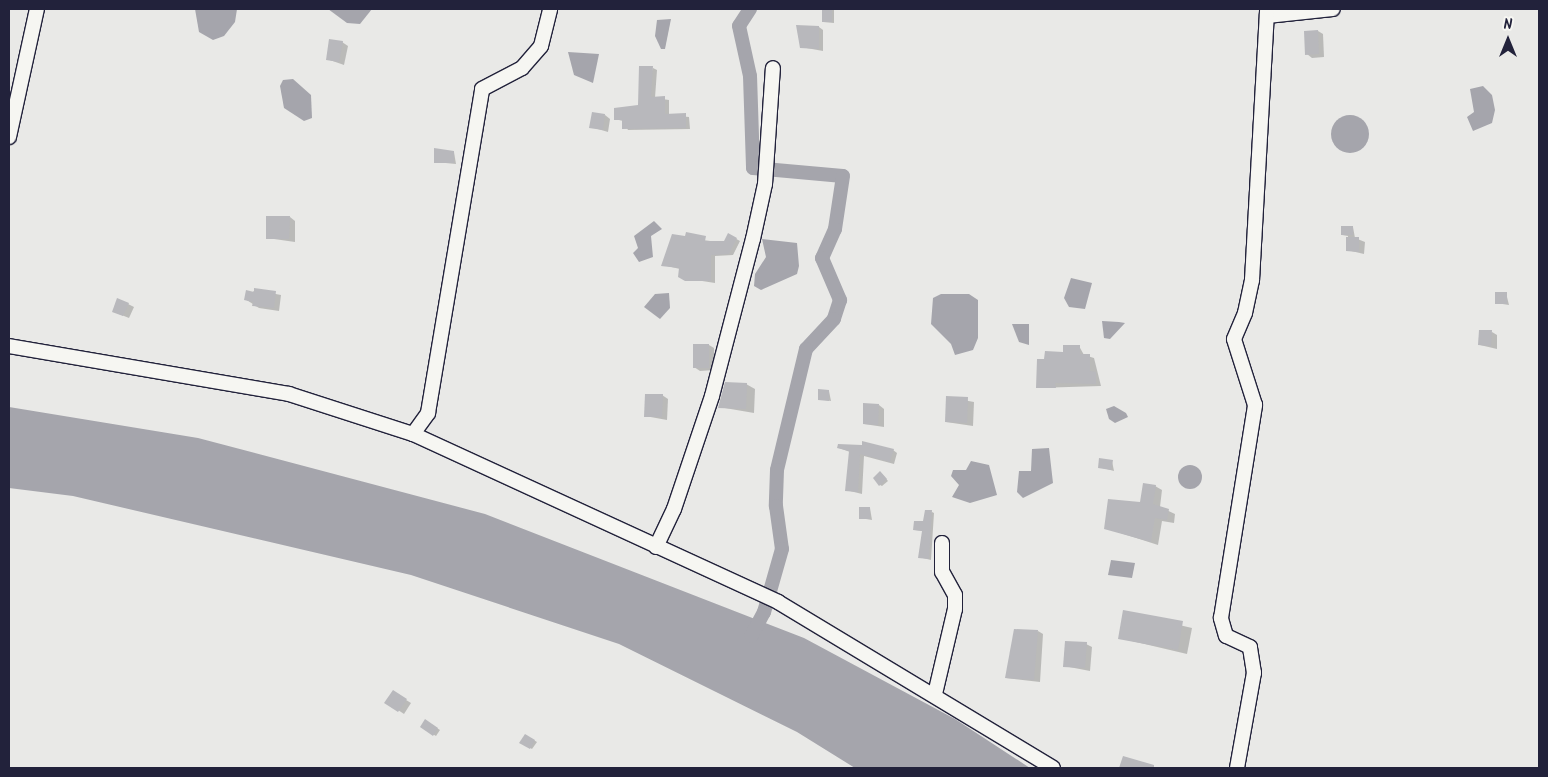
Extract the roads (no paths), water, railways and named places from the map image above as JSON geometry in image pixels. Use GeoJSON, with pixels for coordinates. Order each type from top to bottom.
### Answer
{"type":"FeatureCollection","features":[{"type":"Feature","properties":{"kind":"street"},"geometry":{"type":"LineString","coordinates":[[9,138],[37,9]]}},
{"type":"Feature","properties":{"kind":"street"},"geometry":{"type":"LineString","coordinates":[[413,434],[428,413],[482,89],[522,68],[541,46],[550,9]]}},
{"type":"Feature","properties":{"kind":"street"},"geometry":{"type":"LineString","coordinates":[[1237,768],[1254,674],[1250,647],[1226,636],[1221,618],[1255,405],[1234,338],[1245,313],[1252,280],[1267,12],[1333,9]]}},
{"type":"Feature","properties":{"kind":"street"},"geometry":{"type":"LineString","coordinates":[[656,547],[674,509],[712,396],[765,184],[765,160],[773,68]]}},
{"type":"Feature","properties":{"kind":"street"},"geometry":{"type":"LineString","coordinates":[[9,346],[289,394],[413,434],[759,595],[778,602],[832,638],[935,694],[1053,768]]}},
{"type":"Feature","properties":{"kind":"street"},"geometry":{"type":"LineString","coordinates":[[935,694],[955,609],[955,595],[942,572],[942,543]]}},
{"type":"Feature","properties":{"kind":"waterway"},"geometry":{"type":"LineString","coordinates":[[750,9],[739,26],[750,76],[753,168],[843,176],[835,229],[822,258],[840,300],[834,319],[806,349],[777,470],[776,506],[782,549],[764,612],[751,636]]}}]}
